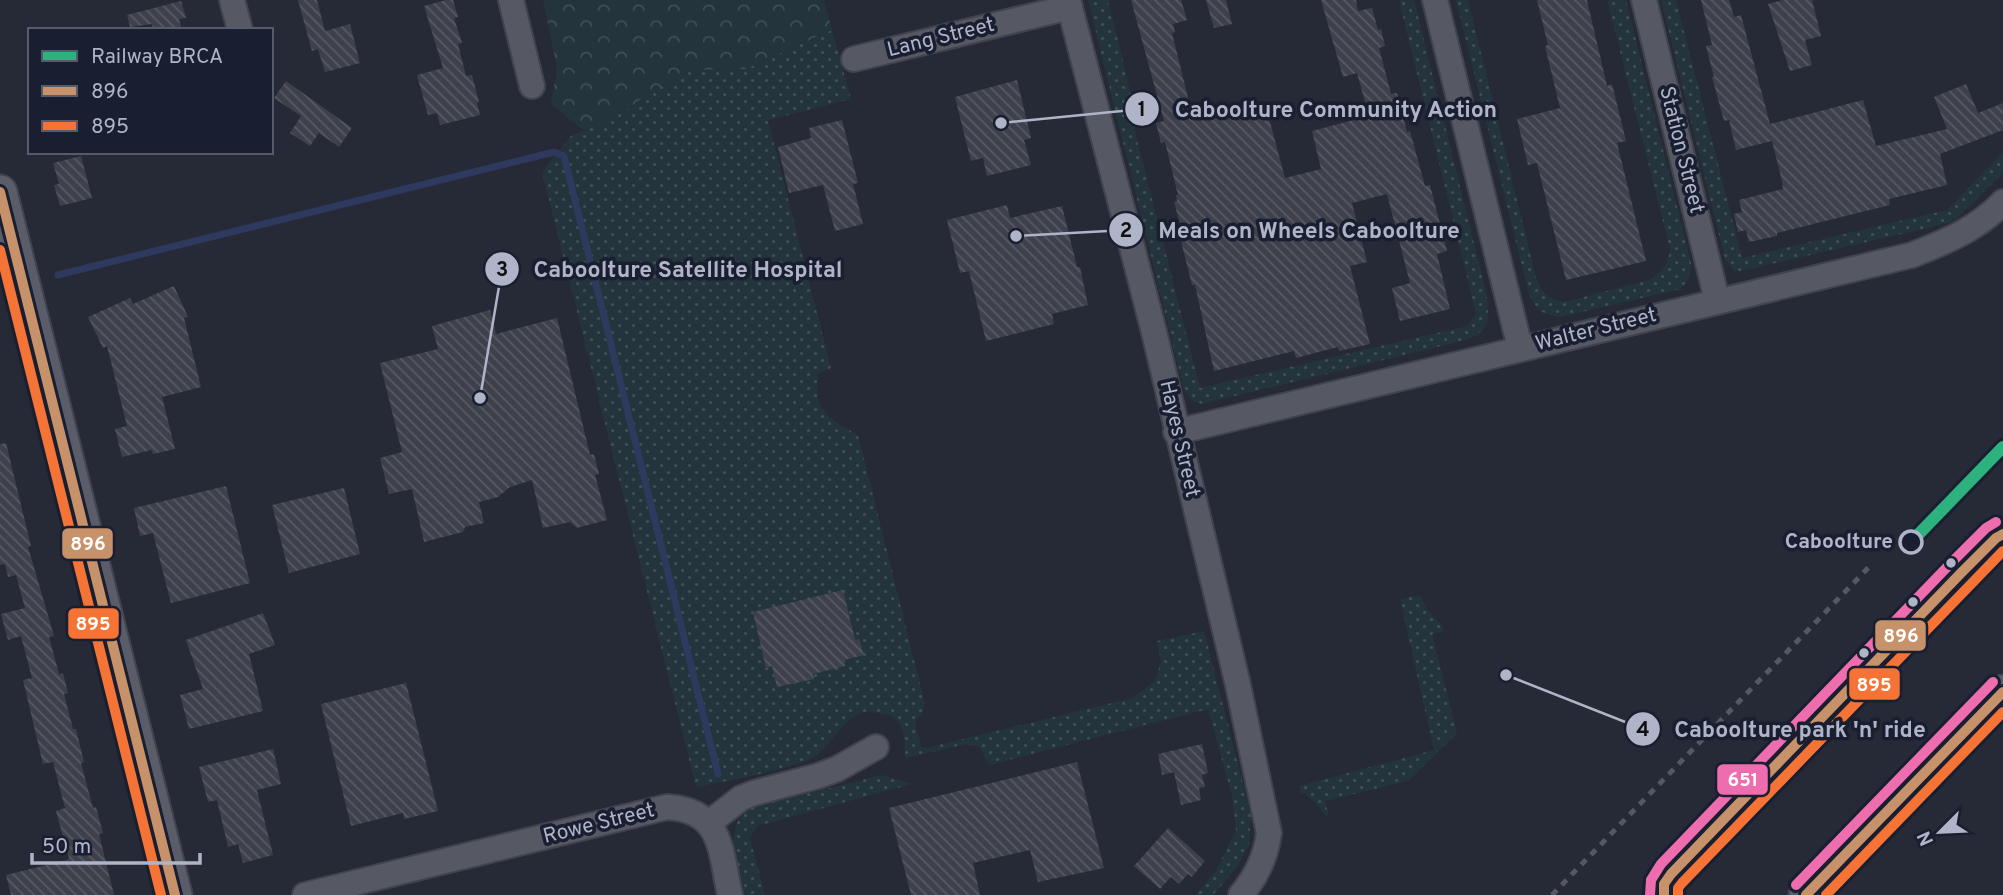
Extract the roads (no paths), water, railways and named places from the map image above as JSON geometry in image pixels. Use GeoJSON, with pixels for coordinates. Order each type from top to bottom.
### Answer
{"type":"FeatureCollection","features":[{"type":"Feature","properties":{"kind":"main road"},"geometry":{"type":"LineString","coordinates":[[0,192],[8,258],[175,895]]}},
{"type":"Feature","properties":{"kind":"main road"},"geometry":{"type":"LineString","coordinates":[[1806,895],[2003,692]]}},
{"type":"Feature","properties":{"kind":"street"},"geometry":{"type":"LineString","coordinates":[[232,0],[239,28]]}},
{"type":"Feature","properties":{"kind":"street"},"geometry":{"type":"LineString","coordinates":[[511,0],[532,86]]}},
{"type":"Feature","properties":{"kind":"street"},"geometry":{"type":"LineString","coordinates":[[1435,0],[1520,348]]}},
{"type":"Feature","properties":{"kind":"street","name":"Station Street"},"geometry":{"type":"LineString","coordinates":[[1644,0],[1717,300]]}},
{"type":"Feature","properties":{"kind":"street","name":"Lang Street"},"geometry":{"type":"LineString","coordinates":[[854,60],[1069,4]]}},
{"type":"Feature","properties":{"kind":"street","name":"Hayes Street"},"geometry":{"type":"LineString","coordinates":[[1069,4],[1154,332],[1238,685],[1269,833],[1267,847],[1247,887]]}},
{"type":"Feature","properties":{"kind":"street","name":"Walter Street"},"geometry":{"type":"LineString","coordinates":[[1176,432],[1913,255],[1972,228],[2003,202]]}},
{"type":"Feature","properties":{"kind":"street"},"geometry":{"type":"LineString","coordinates":[[730,895],[719,843],[709,823],[741,798],[827,772],[876,747]]}},
{"type":"Feature","properties":{"kind":"street","name":"Rowe Street"},"geometry":{"type":"LineString","coordinates":[[305,895],[667,807],[680,807],[709,823]]}},
{"type":"Feature","properties":{"kind":"waterway"},"geometry":{"type":"LineString","coordinates":[[58,275],[554,152],[564,156],[718,774]]}},
{"type":"Feature","properties":{"kind":"railway"},"geometry":{"type":"LineString","coordinates":[[1552,895],[1869,567]]}},
{"type":"Feature","properties":{"kind":"rail line","name":"BRCA"},"geometry":{"type":"LineString","coordinates":[[1911,542],[2003,447]]}},
{"type":"Feature","properties":{"kind":"place","name":"Caboolture Community Action"},"geometry":{"type":"Point","coordinates":[1001,123]}},
{"type":"Feature","properties":{"kind":"place","name":"Meals on Wheels Caboolture"},"geometry":{"type":"Point","coordinates":[1016,236]}},
{"type":"Feature","properties":{"kind":"place","name":"Caboolture Satellite Hospital"},"geometry":{"type":"Point","coordinates":[480,398]}},
{"type":"Feature","properties":{"kind":"place","name":"Caboolture"},"geometry":{"type":"Point","coordinates":[1911,542]}},
{"type":"Feature","properties":{"kind":"place","name":"Caboolture park 'n' ride"},"geometry":{"type":"Point","coordinates":[1506,675]}}]}
